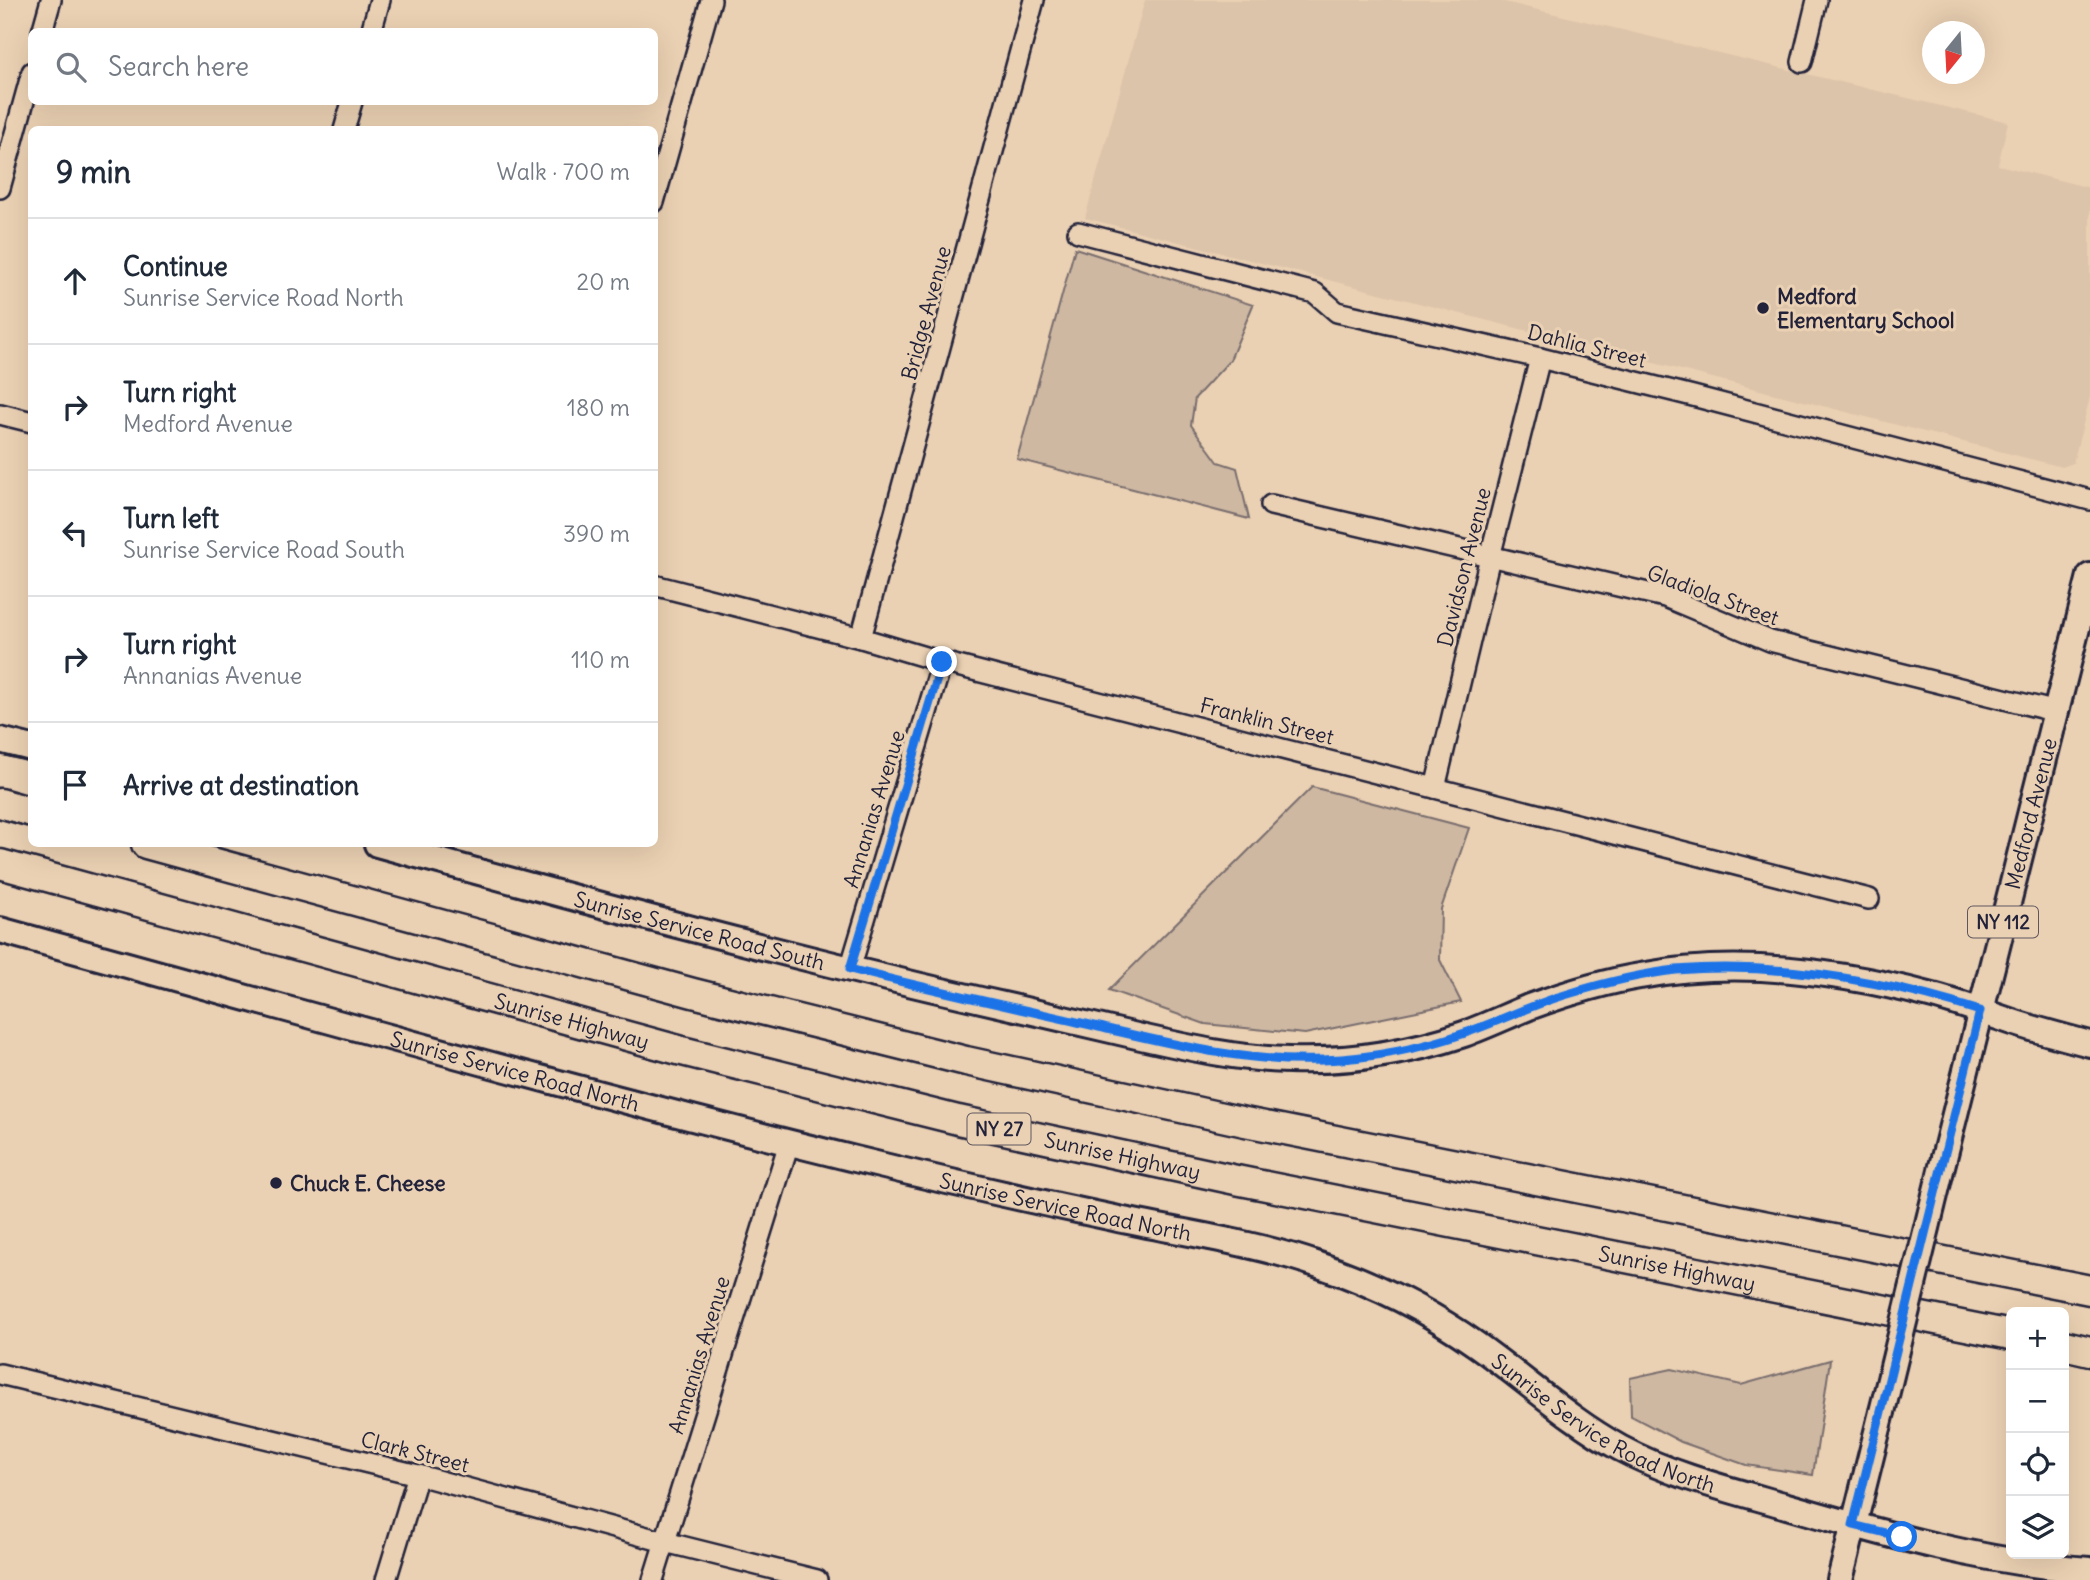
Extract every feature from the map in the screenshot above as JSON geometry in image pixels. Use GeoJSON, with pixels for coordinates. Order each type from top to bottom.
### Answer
{"type":"FeatureCollection","features":[{"type":"Feature","properties":{"kind":"highway"},"geometry":{"type":"LineString","coordinates":[[0,803],[28,811]]}},
{"type":"Feature","properties":{"kind":"highway"},"geometry":{"type":"LineString","coordinates":[[157,847],[693,993],[979,1064],[1245,1122],[2090,1290]]}},
{"type":"Feature","properties":{"kind":"highway","name":"Sunrise Highway"},"geometry":{"type":"LineString","coordinates":[[0,864],[682,1051],[958,1120],[1261,1185],[2006,1334]]}},
{"type":"Feature","properties":{"kind":"highway"},"geometry":{"type":"LineString","coordinates":[[2069,1346],[2090,1351]]}},
{"type":"Feature","properties":{"kind":"main road","name":"Medford Avenue"},"geometry":{"type":"LineString","coordinates":[[1840,1580],[2090,576]]}},
{"type":"Feature","properties":{"kind":"main road"},"geometry":{"type":"LineString","coordinates":[[0,740],[28,747]]}},
{"type":"Feature","properties":{"kind":"main road","name":"Sunrise Service Road South"},"geometry":{"type":"LineString","coordinates":[[388,847],[655,920],[850,969],[1181,1046],[1252,1058],[1348,1058],[1409,1049],[1466,1033],[1566,995],[1638,976],[1675,971],[1750,969],[1821,974],[1931,995],[2090,1044]]}},
{"type":"Feature","properties":{"kind":"main road","name":"Sunrise Service Road North"},"geometry":{"type":"LineString","coordinates":[[0,930],[789,1143],[1084,1212],[1248,1245],[1319,1265],[1387,1292],[1451,1327],[1570,1417],[1646,1461],[1710,1484],[1853,1525],[1983,1555],[2090,1570]]}},
{"type":"Feature","properties":{"kind":"street"},"geometry":{"type":"LineString","coordinates":[[43,28],[51,0]]}},
{"type":"Feature","properties":{"kind":"street"},"geometry":{"type":"LineString","coordinates":[[372,28],[380,0]]}},
{"type":"Feature","properties":{"kind":"street"},"geometry":{"type":"LineString","coordinates":[[658,188],[711,0]]}},
{"type":"Feature","properties":{"kind":"street","name":"Bridge Avenue"},"geometry":{"type":"LineString","coordinates":[[861,638],[1034,0]]}},
{"type":"Feature","properties":{"kind":"street"},"geometry":{"type":"LineString","coordinates":[[1802,62],[1817,0]]}},
{"type":"Feature","properties":{"kind":"street"},"geometry":{"type":"LineString","coordinates":[[0,188],[28,86]]}},
{"type":"Feature","properties":{"kind":"street"},"geometry":{"type":"LineString","coordinates":[[346,126],[351,105]]}},
{"type":"Feature","properties":{"kind":"street","name":"Dahlia Street"},"geometry":{"type":"LineString","coordinates":[[1078,232],[1315,293],[1337,312],[1693,396],[2090,500]]}},
{"type":"Feature","properties":{"kind":"street","name":"Davidson Avenue"},"geometry":{"type":"LineString","coordinates":[[1435,788],[1540,358]]}},
{"type":"Feature","properties":{"kind":"street"},"geometry":{"type":"LineString","coordinates":[[0,414],[28,421]]}},
{"type":"Feature","properties":{"kind":"street","name":"Gladiola Street"},"geometry":{"type":"LineString","coordinates":[[1271,505],[1665,597],[1770,641],[2057,712]]}},
{"type":"Feature","properties":{"kind":"street","name":"Franklin Street"},"geometry":{"type":"LineString","coordinates":[[658,586],[861,638],[942,662],[1869,899]]}},
{"type":"Feature","properties":{"kind":"street","name":"Annanias Avenue"},"geometry":{"type":"LineString","coordinates":[[850,969],[942,662]]}},
{"type":"Feature","properties":{"kind":"street","name":"Annanias Avenue"},"geometry":{"type":"LineString","coordinates":[[653,1580],[789,1143]]}},
{"type":"Feature","properties":{"kind":"street","name":"Clark Street"},"geometry":{"type":"LineString","coordinates":[[0,1374],[418,1475],[664,1542],[817,1580]]}},
{"type":"Feature","properties":{"kind":"street"},"geometry":{"type":"LineString","coordinates":[[386,1580],[418,1475]]}},
{"type":"Feature","properties":{"kind":"shaded area","name":"Medford Elementary School"},"geometry":{"type":"Polygon","coordinates":[[[1145,0],[1496,0],[2008,122],[1998,165],[2090,188],[2090,397],[2073,463],[2062,467],[1085,218],[1145,0]]]}},
{"type":"Feature","properties":{"kind":"shaded area"},"geometry":{"type":"Polygon","coordinates":[[[1075,248],[1253,305],[1230,360],[1195,398],[1191,425],[1218,462],[1237,468],[1249,519],[1017,459],[1075,248]]]}},
{"type":"Feature","properties":{"kind":"shaded area"},"geometry":{"type":"Polygon","coordinates":[[[1312,787],[1469,828],[1441,909],[1440,960],[1461,1002],[1305,1034],[1205,1024],[1109,990],[1312,787]]]}},
{"type":"Feature","properties":{"kind":"shaded area"},"geometry":{"type":"Polygon","coordinates":[[[1830,1360],[1813,1475],[1746,1465],[1681,1442],[1631,1416],[1630,1378],[1672,1369],[1741,1385],[1830,1360]]]}},
{"type":"Feature","properties":{"kind":"place","name":"Medford Elementary School"},"geometry":{"type":"Point","coordinates":[1763,308]}},
{"type":"Feature","properties":{"kind":"place","name":"Chuck E. Cheese"},"geometry":{"type":"Point","coordinates":[276,1183]}},
{"type":"Feature","properties":{"kind":"route"},"geometry":{"type":"LineString","coordinates":[[942,662],[850,969],[1181,1046],[1252,1058],[1290,1060],[1324,1060],[1397,1052],[1466,1033],[1533,1006],[1603,984],[1675,971],[1750,969],[1821,974],[1931,995],[1980,1011],[1853,1525],[1902,1537]]}}]}
